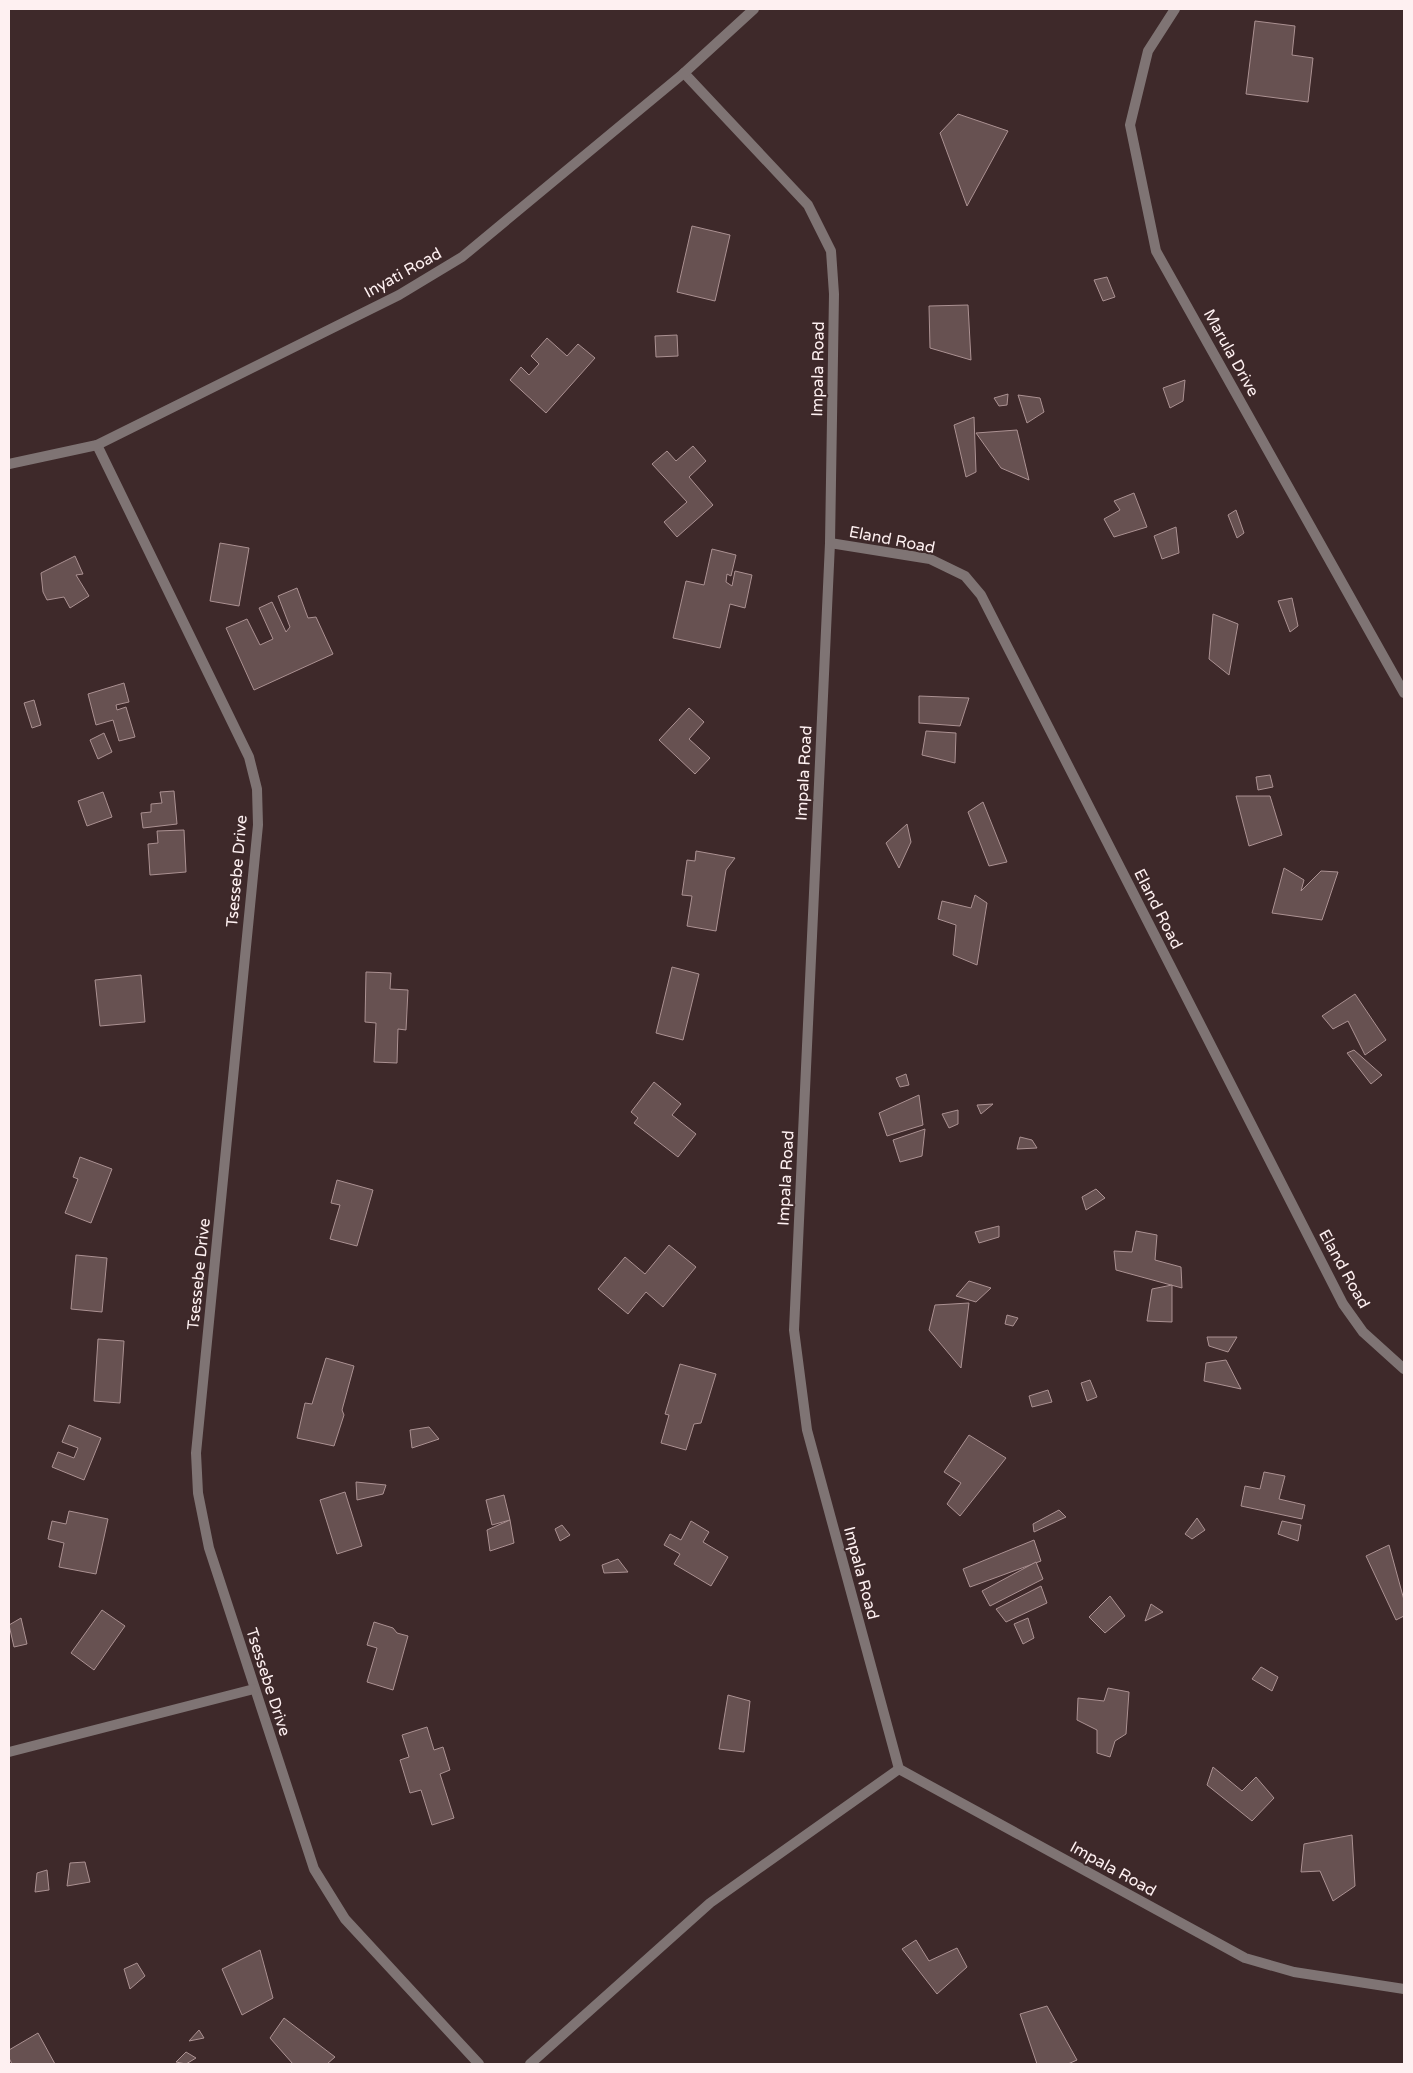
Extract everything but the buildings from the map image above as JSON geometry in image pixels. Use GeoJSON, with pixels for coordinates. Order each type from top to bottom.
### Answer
{"type":"FeatureCollection","features":[{"type":"Feature","properties":{"kind":"street","name":"Inyati Road"},"geometry":{"type":"LineString","coordinates":[[9,464],[97,445],[399,295],[462,257],[684,73],[754,9]]}},
{"type":"Feature","properties":{"kind":"street","name":"Marula Drive"},"geometry":{"type":"LineString","coordinates":[[1175,9],[1148,52],[1130,125],[1156,250],[1404,693]]}},
{"type":"Feature","properties":{"kind":"street","name":"Impala Road"},"geometry":{"type":"LineString","coordinates":[[684,73],[808,205],[831,251],[834,294],[830,543],[794,1330],[807,1430],[898,1769],[1245,1958],[1294,1972],[1404,1989]]}},
{"type":"Feature","properties":{"kind":"street","name":"Tsessebe Drive"},"geometry":{"type":"LineString","coordinates":[[97,445],[249,757],[257,789],[257,834],[196,1453],[198,1493],[209,1548],[314,1869],[344,1919],[479,2064]]}},
{"type":"Feature","properties":{"kind":"street","name":"Eland Road"},"geometry":{"type":"LineString","coordinates":[[830,543],[930,559],[965,576],[981,595],[1343,1304],[1363,1332],[1404,1369]]}},
{"type":"Feature","properties":{"kind":"street"},"geometry":{"type":"LineString","coordinates":[[9,1752],[254,1689]]}},
{"type":"Feature","properties":{"kind":"street"},"geometry":{"type":"LineString","coordinates":[[530,2064],[710,1903],[898,1769]]}}]}
